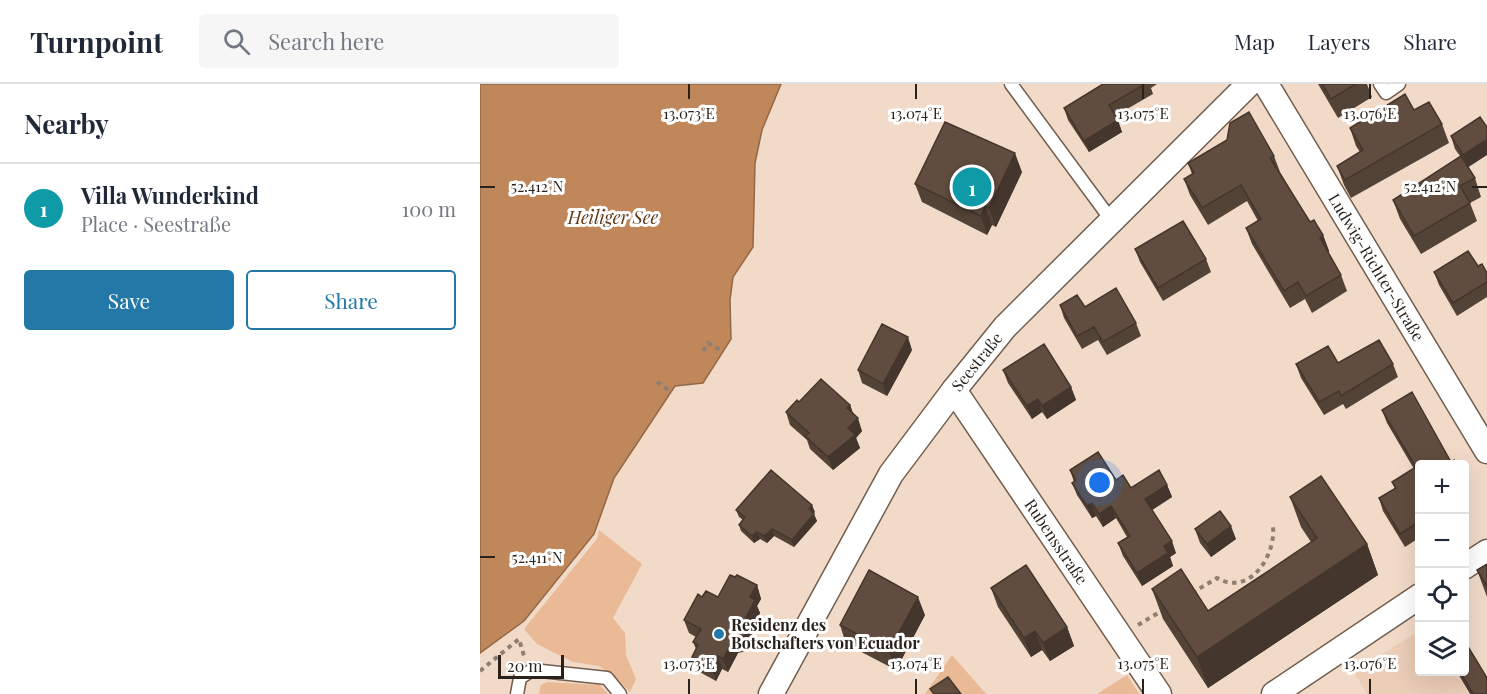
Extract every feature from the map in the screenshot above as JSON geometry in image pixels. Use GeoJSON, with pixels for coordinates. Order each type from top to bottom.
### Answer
{"type":"FeatureCollection","features":[{"type":"Feature","properties":{"kind":"street","name":"Seestraße"},"geometry":{"type":"LineString","coordinates":[[771,694],[891,474],[954,390],[1005,327],[1249,84]]}},
{"type":"Feature","properties":{"kind":"street","name":"Ludwig-Richter-Straße"},"geometry":{"type":"LineString","coordinates":[[1266,84],[1487,451]]}},
{"type":"Feature","properties":{"kind":"street","name":"Rubensstraße"},"geometry":{"type":"LineString","coordinates":[[954,390],[1159,694]]}},
{"type":"Feature","properties":{"kind":"street"},"geometry":{"type":"LineString","coordinates":[[1469,564],[1487,552]]}},
{"type":"Feature","properties":{"kind":"street"},"geometry":{"type":"LineString","coordinates":[[1274,694],[1415,599]]}},
{"type":"Feature","properties":{"kind":"lane"},"geometry":{"type":"LineString","coordinates":[[1011,84],[1112,221]]}},
{"type":"Feature","properties":{"kind":"lane"},"geometry":{"type":"LineString","coordinates":[[1380,84],[1386,93],[1399,84]]}},
{"type":"Feature","properties":{"kind":"lane"},"geometry":{"type":"LineString","coordinates":[[517,694],[520,678],[532,670],[607,678],[620,694]]}},
{"type":"Feature","properties":{"kind":"path"},"geometry":{"type":"LineString","coordinates":[[703,351],[708,343],[723,352]]}},
{"type":"Feature","properties":{"kind":"path"},"geometry":{"type":"LineString","coordinates":[[657,382],[671,392]]}},
{"type":"Feature","properties":{"kind":"path"},"geometry":{"type":"LineString","coordinates":[[1188,595],[1217,578],[1234,582],[1254,575],[1264,566],[1269,555],[1274,537],[1273,527]]}},
{"type":"Feature","properties":{"kind":"path"},"geometry":{"type":"LineString","coordinates":[[1120,636],[1168,607]]}},
{"type":"Feature","properties":{"kind":"path"},"geometry":{"type":"LineString","coordinates":[[480,671],[519,639],[532,670]]}},
{"type":"Feature","properties":{"kind":"shaded area"},"geometry":{"type":"Polygon","coordinates":[[[599,530],[642,564],[613,618],[625,633],[626,655],[636,679],[630,692],[615,677],[599,666],[573,662],[537,644],[524,629],[597,539],[599,530]]]}},
{"type":"Feature","properties":{"kind":"shaded area"},"geometry":{"type":"Polygon","coordinates":[[[1415,634],[1415,676],[1458,676],[1469,694],[1367,694],[1354,672],[1415,634]]]}},
{"type":"Feature","properties":{"kind":"shaded area"},"geometry":{"type":"Polygon","coordinates":[[[952,655],[986,694],[925,694],[952,655]]]}},
{"type":"Feature","properties":{"kind":"shaded area"},"geometry":{"type":"Polygon","coordinates":[[[1127,675],[1139,694],[1097,694],[1127,675]]]}},
{"type":"Feature","properties":{"kind":"shaded area"},"geometry":{"type":"Polygon","coordinates":[[[547,682],[600,685],[608,694],[539,694],[541,685],[547,682]]]}},
{"type":"Feature","properties":{"kind":"water","name":"Heiliger See"},"geometry":{"type":"Polygon","coordinates":[[[480,84],[781,84],[762,130],[755,163],[753,247],[733,277],[730,300],[731,339],[703,383],[675,386],[614,478],[594,534],[524,621],[480,653],[480,84]]]}},
{"type":"Feature","properties":{"kind":"building"},"geometry":{"type":"Polygon","coordinates":[[[1103,84],[1145,84],[1109,105],[1118,120],[1084,141],[1064,108],[1103,84]]]}},
{"type":"Feature","properties":{"kind":"building"},"geometry":{"type":"Polygon","coordinates":[[[1322,84],[1356,84],[1331,99],[1322,84]]]}},
{"type":"Feature","properties":{"kind":"building"},"geometry":{"type":"Polygon","coordinates":[[[1405,94],[1414,110],[1429,102],[1442,124],[1345,180],[1337,166],[1363,150],[1350,128],[1405,94]]]}},
{"type":"Feature","properties":{"kind":"building"},"geometry":{"type":"Polygon","coordinates":[[[1249,112],[1274,156],[1270,158],[1310,222],[1314,220],[1323,235],[1320,238],[1341,275],[1306,296],[1298,282],[1284,291],[1246,228],[1261,219],[1241,185],[1202,208],[1184,179],[1194,173],[1188,163],[1227,140],[1230,123],[1249,112]]]}},
{"type":"Feature","properties":{"kind":"building"},"geometry":{"type":"Polygon","coordinates":[[[1480,117],[1487,127],[1487,139],[1463,155],[1451,136],[1480,117]]]}},
{"type":"Feature","properties":{"kind":"building"},"geometry":{"type":"Polygon","coordinates":[[[945,122],[1015,153],[989,208],[985,206],[981,216],[915,184],[945,122]]]}},
{"type":"Feature","properties":{"kind":"building"},"geometry":{"type":"Polygon","coordinates":[[[1461,156],[1475,178],[1460,186],[1470,203],[1414,236],[1393,200],[1461,156]]]}},
{"type":"Feature","properties":{"kind":"building"},"geometry":{"type":"Polygon","coordinates":[[[1183,221],[1206,259],[1158,288],[1135,249],[1183,221]]]}},
{"type":"Feature","properties":{"kind":"building"},"geometry":{"type":"Polygon","coordinates":[[[1468,251],[1478,266],[1482,264],[1487,273],[1487,282],[1453,303],[1434,272],[1468,251]]]}},
{"type":"Feature","properties":{"kind":"building"},"geometry":{"type":"Polygon","coordinates":[[[1116,288],[1136,323],[1103,342],[1094,327],[1077,336],[1060,305],[1077,295],[1085,307],[1116,288]]]}},
{"type":"Feature","properties":{"kind":"building"},"geometry":{"type":"Polygon","coordinates":[[[882,324],[908,337],[883,384],[858,370],[882,324]]]}},
{"type":"Feature","properties":{"kind":"building"},"geometry":{"type":"Polygon","coordinates":[[[1379,340],[1393,364],[1341,396],[1339,391],[1319,402],[1296,364],[1328,346],[1338,363],[1379,340]]]}},
{"type":"Feature","properties":{"kind":"building"},"geometry":{"type":"Polygon","coordinates":[[[1044,344],[1071,387],[1042,406],[1038,399],[1027,406],[1003,370],[1044,344]]]}},
{"type":"Feature","properties":{"kind":"building"},"geometry":{"type":"Polygon","coordinates":[[[821,379],[850,405],[847,408],[858,418],[848,428],[855,435],[828,457],[805,436],[809,433],[786,412],[821,379]]]}},
{"type":"Feature","properties":{"kind":"building"},"geometry":{"type":"Polygon","coordinates":[[[1412,392],[1450,460],[1415,460],[1415,465],[1382,410],[1412,392]]]}},
{"type":"Feature","properties":{"kind":"building"},"geometry":{"type":"Polygon","coordinates":[[[1098,452],[1116,480],[1123,475],[1131,488],[1159,470],[1167,485],[1145,499],[1172,541],[1164,546],[1168,553],[1137,573],[1118,543],[1130,536],[1111,506],[1099,514],[1092,503],[1087,506],[1072,483],[1076,480],[1070,470],[1098,452]]]}},
{"type":"Feature","properties":{"kind":"building"},"geometry":{"type":"Polygon","coordinates":[[[1415,468],[1415,525],[1400,534],[1379,498],[1396,488],[1392,482],[1415,468]]]}},
{"type":"Feature","properties":{"kind":"building"},"geometry":{"type":"Polygon","coordinates":[[[771,470],[812,505],[809,509],[814,514],[792,540],[772,529],[764,536],[757,532],[752,536],[739,525],[745,517],[736,510],[771,470]]]}},
{"type":"Feature","properties":{"kind":"building"},"geometry":{"type":"Polygon","coordinates":[[[1321,476],[1367,544],[1197,657],[1152,589],[1181,569],[1208,611],[1264,574],[1317,538],[1290,497],[1321,476]]]}},
{"type":"Feature","properties":{"kind":"building"},"geometry":{"type":"Polygon","coordinates":[[[1220,511],[1231,526],[1207,544],[1195,529],[1220,511]]]}},
{"type":"Feature","properties":{"kind":"building"},"geometry":{"type":"Polygon","coordinates":[[[1487,564],[1487,586],[1477,570],[1487,564]]]}},
{"type":"Feature","properties":{"kind":"building"},"geometry":{"type":"Polygon","coordinates":[[[1026,565],[1067,627],[1043,643],[1035,631],[1024,638],[991,588],[1026,565]]]}},
{"type":"Feature","properties":{"kind":"building"},"geometry":{"type":"Polygon","coordinates":[[[869,570],[918,597],[889,651],[840,625],[869,570]]]}},
{"type":"Feature","properties":{"kind":"building","name":"Residenz des Botschafters von Ecuador"},"geometry":{"type":"Polygon","coordinates":[[[730,575],[735,577],[737,575],[757,585],[750,597],[755,600],[746,617],[748,628],[743,638],[733,640],[723,659],[718,656],[711,667],[692,657],[698,645],[693,642],[701,629],[684,620],[698,594],[702,597],[706,591],[718,597],[730,575]]]}},
{"type":"Feature","properties":{"kind":"building"},"geometry":{"type":"Polygon","coordinates":[[[1469,648],[1487,678],[1487,694],[1473,694],[1462,676],[1469,676],[1469,648]]]}},
{"type":"Feature","properties":{"kind":"building"},"geometry":{"type":"Polygon","coordinates":[[[948,677],[961,694],[934,694],[930,689],[948,677]]]}},
{"type":"Feature","properties":{"kind":"place","name":"Villa Wunderkind"},"geometry":{"type":"Point","coordinates":[972,187]}},
{"type":"Feature","properties":{"kind":"place","name":"Residenz des Botschafters von Ecuador"},"geometry":{"type":"Point","coordinates":[719,634]}}]}
